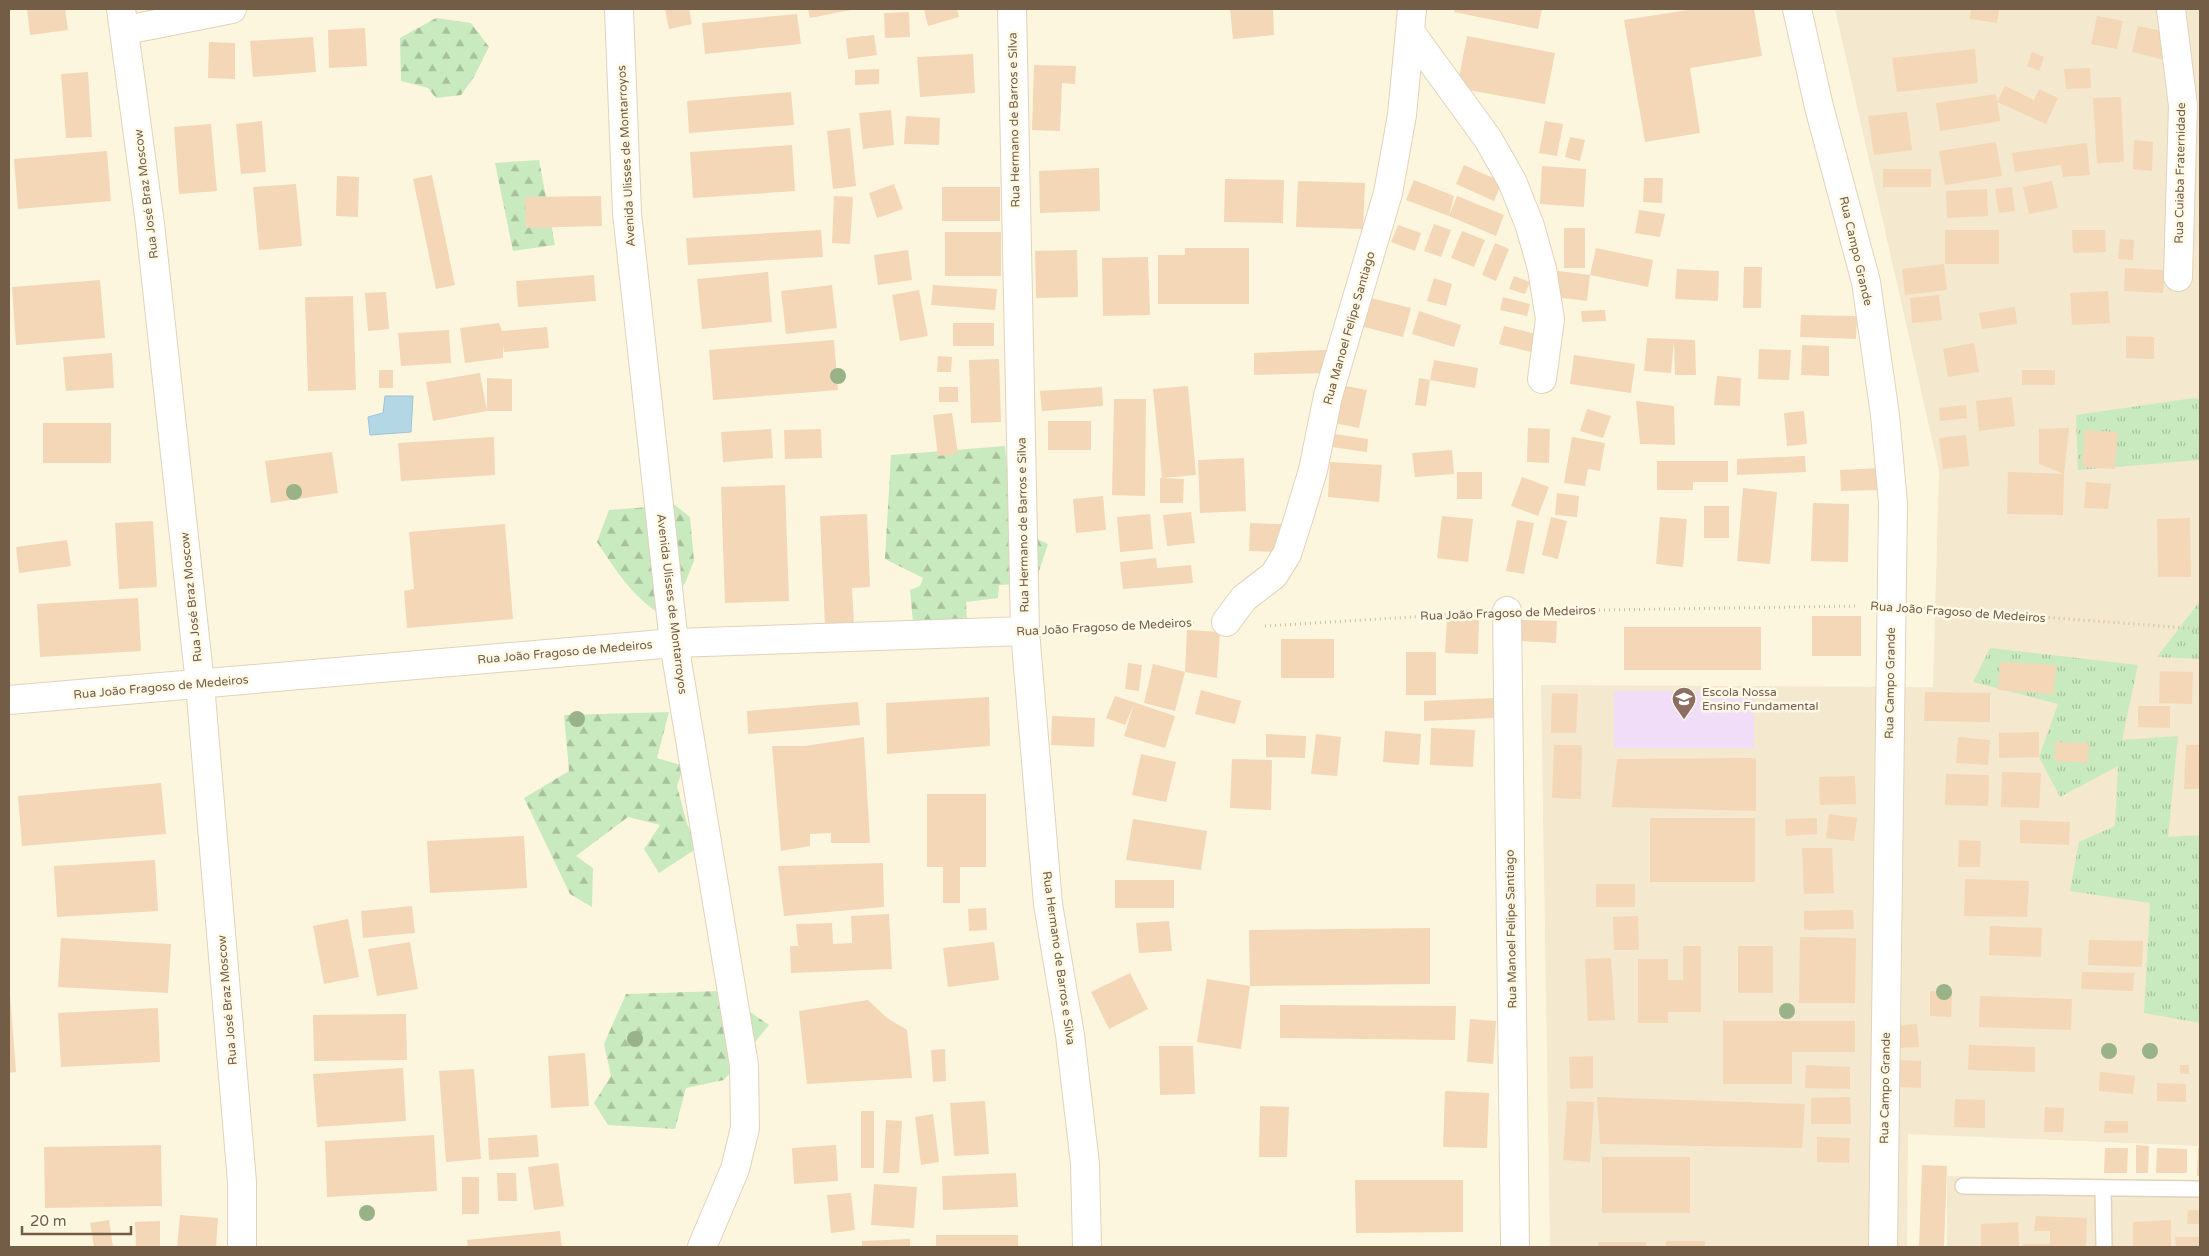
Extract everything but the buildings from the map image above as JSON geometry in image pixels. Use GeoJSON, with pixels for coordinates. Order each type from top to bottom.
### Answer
{"type":"FeatureCollection","features":[{"type":"Feature","properties":{"kind":"street"},"geometry":{"type":"LineString","coordinates":[[123,20],[232,9]]}},
{"type":"Feature","properties":{"kind":"street","name":"Avenida Ulisses de Montarroyos"},"geometry":{"type":"LineString","coordinates":[[619,9],[627,213],[674,643],[744,1065],[745,1128],[737,1161],[702,1247]]}},
{"type":"Feature","properties":{"kind":"street","name":"Rua Hermano de Barros e Silva"},"geometry":{"type":"LineString","coordinates":[[1012,9],[1025,631],[1048,904],[1070,1035],[1085,1164],[1087,1247]]}},
{"type":"Feature","properties":{"kind":"street","name":"Rua Campo Grande"},"geometry":{"type":"LineString","coordinates":[[1797,9],[1819,107],[1866,282],[1885,415],[1893,503],[1883,1247]]}},
{"type":"Feature","properties":{"kind":"street","name":"Rua Cuiaba Fraternidade"},"geometry":{"type":"LineString","coordinates":[[2171,9],[2183,106],[2178,277]]}},
{"type":"Feature","properties":{"kind":"street","name":"Rua José Braz Moscow"},"geometry":{"type":"LineString","coordinates":[[123,20],[150,224],[200,684],[242,1182],[242,1247]]}},
{"type":"Feature","properties":{"kind":"street"},"geometry":{"type":"LineString","coordinates":[[1412,21],[1488,139],[1512,181],[1530,226],[1542,269],[1550,319],[1542,379]]}},
{"type":"Feature","properties":{"kind":"street","name":"Rua Manoel Felipe Santiago"},"geometry":{"type":"LineString","coordinates":[[1226,622],[1244,598],[1274,575],[1290,546],[1313,470],[1328,396],[1388,193],[1402,115],[1412,21]]}},
{"type":"Feature","properties":{"kind":"street","name":"Rua Manoel Felipe Santiago"},"geometry":{"type":"LineString","coordinates":[[1507,611],[1515,1247]]}},
{"type":"Feature","properties":{"kind":"street","name":"Rua João Fragoso de Medeiros"},"geometry":{"type":"LineString","coordinates":[[9,700],[674,643],[1025,631]]}},
{"type":"Feature","properties":{"kind":"lane"},"geometry":{"type":"LineString","coordinates":[[1963,1186],[2200,1189]]}},
{"type":"Feature","properties":{"kind":"lane"},"geometry":{"type":"LineString","coordinates":[[2103,1189],[2104,1247]]}},
{"type":"Feature","properties":{"kind":"path","name":"Rua João Fragoso de Medeiros"},"geometry":{"type":"LineString","coordinates":[[1025,631],[1226,622],[1260,627],[1507,611],[1891,606],[2200,629]]}},
{"type":"Feature","properties":{"kind":"shaded area"},"geometry":{"type":"Polygon","coordinates":[[[1835,9],[2200,9],[2200,1146],[1908,1134],[1907,1247],[1550,1247],[1541,685],[1933,687],[1939,470],[1835,9]]]}},
{"type":"Feature","properties":{"kind":"shaded area","name":"Escola Nossa Ensino Fundamental"},"geometry":{"type":"Polygon","coordinates":[[[1614,691],[1754,691],[1754,748],[1614,748],[1614,691]]]}},
{"type":"Feature","properties":{"kind":"shaded area"},"geometry":{"type":"Polygon","coordinates":[[[1947,1176],[2200,1181],[2200,1247],[1947,1247],[1947,1176]]]}},
{"type":"Feature","properties":{"kind":"green space"},"geometry":{"type":"Polygon","coordinates":[[[436,18],[471,23],[489,47],[474,77],[461,95],[436,98],[428,88],[401,81],[400,38],[436,18]]]}},
{"type":"Feature","properties":{"kind":"green space"},"geometry":{"type":"Polygon","coordinates":[[[539,160],[555,245],[513,251],[495,163],[539,160]]]}},
{"type":"Feature","properties":{"kind":"green space"},"geometry":{"type":"Polygon","coordinates":[[[2194,398],[2200,399],[2200,460],[2078,470],[2076,415],[2194,398]]]}},
{"type":"Feature","properties":{"kind":"green space"},"geometry":{"type":"Polygon","coordinates":[[[1005,446],[1013,527],[1048,544],[1035,583],[999,585],[998,598],[966,602],[967,622],[913,622],[910,590],[920,586],[923,578],[885,559],[891,455],[1005,446]]]}},
{"type":"Feature","properties":{"kind":"green space"},"geometry":{"type":"Polygon","coordinates":[[[675,505],[690,517],[694,561],[685,583],[663,615],[653,609],[634,592],[618,573],[597,542],[609,510],[675,505]]]}},
{"type":"Feature","properties":{"kind":"green space"},"geometry":{"type":"Polygon","coordinates":[[[2200,601],[2200,659],[2157,657],[2200,601]]]}},
{"type":"Feature","properties":{"kind":"green space"},"geometry":{"type":"Polygon","coordinates":[[[1990,648],[2138,665],[2122,740],[2178,736],[2168,837],[2200,835],[2200,1023],[2144,1013],[2150,903],[2070,891],[2079,842],[2115,826],[2118,766],[2060,797],[2039,757],[2058,704],[1973,682],[1990,648]]]}},
{"type":"Feature","properties":{"kind":"green space"},"geometry":{"type":"Polygon","coordinates":[[[669,712],[657,758],[684,766],[677,786],[687,824],[699,847],[659,873],[644,849],[660,825],[628,817],[576,856],[593,868],[592,907],[570,894],[524,798],[569,771],[564,715],[669,712]]]}},
{"type":"Feature","properties":{"kind":"green space"},"geometry":{"type":"Polygon","coordinates":[[[720,991],[769,1025],[724,1080],[686,1088],[675,1129],[608,1125],[594,1103],[611,1076],[604,1044],[626,994],[720,991]]]}},
{"type":"Feature","properties":{"kind":"water"},"geometry":{"type":"Polygon","coordinates":[[[385,396],[413,396],[411,432],[370,435],[368,417],[383,413],[385,396]]]}},
{"type":"Feature","properties":{"kind":"place","name":"Escola Nossa Ensino Fundamental"},"geometry":{"type":"Point","coordinates":[1684,720]}}]}
